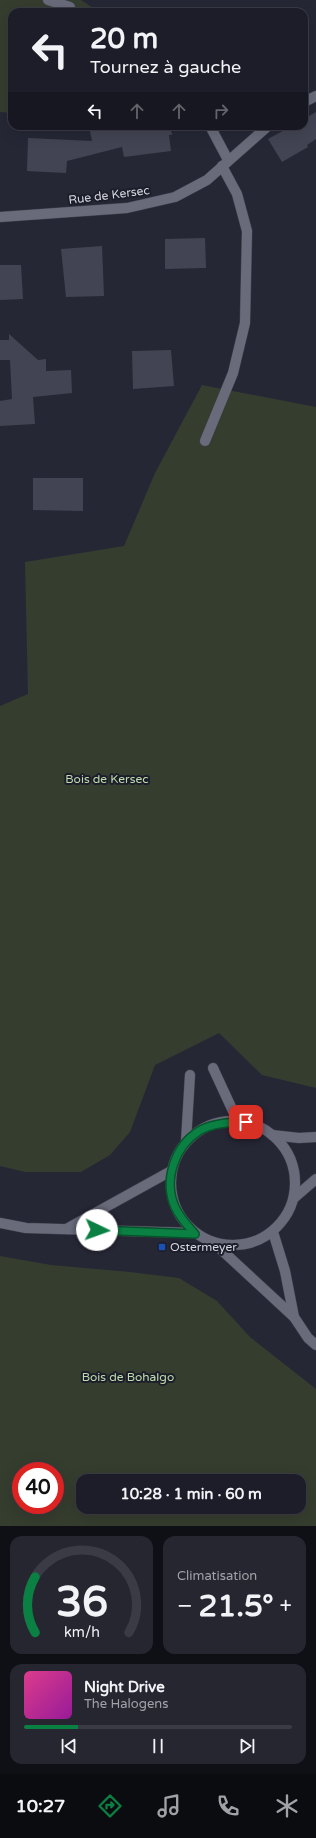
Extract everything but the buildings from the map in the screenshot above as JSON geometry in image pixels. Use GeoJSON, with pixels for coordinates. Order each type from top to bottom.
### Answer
{"type":"FeatureCollection","features":[{"type":"Feature","properties":{"kind":"street"},"geometry":{"type":"LineString","coordinates":[[48,0],[70,7]]}},
{"type":"Feature","properties":{"kind":"street"},"geometry":{"type":"LineString","coordinates":[[205,441],[233,373],[245,324],[247,231],[236,194],[212,130]]}},
{"type":"Feature","properties":{"kind":"street","name":"Rue de Kersec"},"geometry":{"type":"LineString","coordinates":[[0,217],[127,208],[156,203],[175,197],[207,180],[263,130]]}},
{"type":"Feature","properties":{"kind":"street"},"geometry":{"type":"LineString","coordinates":[[213,1068],[238,1122]]}},
{"type":"Feature","properties":{"kind":"street"},"geometry":{"type":"LineString","coordinates":[[186,1141],[190,1075]]}},
{"type":"Feature","properties":{"kind":"street"},"geometry":{"type":"LineString","coordinates":[[238,1122],[246,1122],[261,1127],[272,1135],[285,1148],[292,1163],[296,1181],[294,1198],[286,1217],[273,1232],[255,1242],[234,1246],[214,1243],[195,1234],[183,1221],[174,1206],[170,1189],[171,1171],[177,1155],[186,1141],[199,1130],[218,1124],[238,1122]]}},
{"type":"Feature","properties":{"kind":"street"},"geometry":{"type":"LineString","coordinates":[[272,1135],[299,1138],[316,1137]]}},
{"type":"Feature","properties":{"kind":"street"},"geometry":{"type":"LineString","coordinates":[[68,1229],[171,1171]]}},
{"type":"Feature","properties":{"kind":"street"},"geometry":{"type":"LineString","coordinates":[[294,1198],[316,1179]]}},
{"type":"Feature","properties":{"kind":"street"},"geometry":{"type":"LineString","coordinates":[[0,1223],[26,1228],[195,1234]]}},
{"type":"Feature","properties":{"kind":"street"},"geometry":{"type":"LineString","coordinates":[[273,1232],[285,1271],[294,1317]]}},
{"type":"Feature","properties":{"kind":"street"},"geometry":{"type":"LineString","coordinates":[[214,1243],[294,1317],[308,1338],[316,1345]]}},
{"type":"Feature","properties":{"kind":"green space"},"geometry":{"type":"Polygon","coordinates":[[[0,0],[81,0],[93,8],[8,8],[8,113],[0,112],[0,0]]]}},
{"type":"Feature","properties":{"kind":"green space","name":"Bois de Kersec"},"geometry":{"type":"Polygon","coordinates":[[[202,385],[316,407],[316,1088],[262,1075],[219,1033],[155,1065],[130,1132],[110,1155],[81,1172],[25,1172],[0,1166],[0,706],[28,694],[25,562],[124,546],[155,473],[202,385]]]}},
{"type":"Feature","properties":{"kind":"green space","name":"Bois de Bohalgo"},"geometry":{"type":"Polygon","coordinates":[[[0,1256],[51,1265],[179,1278],[217,1301],[250,1337],[316,1389],[316,1526],[0,1526],[0,1256]]]}},
{"type":"Feature","properties":{"kind":"place","name":"Ostermeyer"},"geometry":{"type":"Point","coordinates":[162,1247]}},
{"type":"Feature","properties":{"kind":"route"},"geometry":{"type":"LineString","coordinates":[[97,1230],[195,1234],[183,1221],[174,1206],[170,1189],[171,1171],[177,1155],[186,1141],[199,1130],[218,1124],[246,1122]]}}]}
